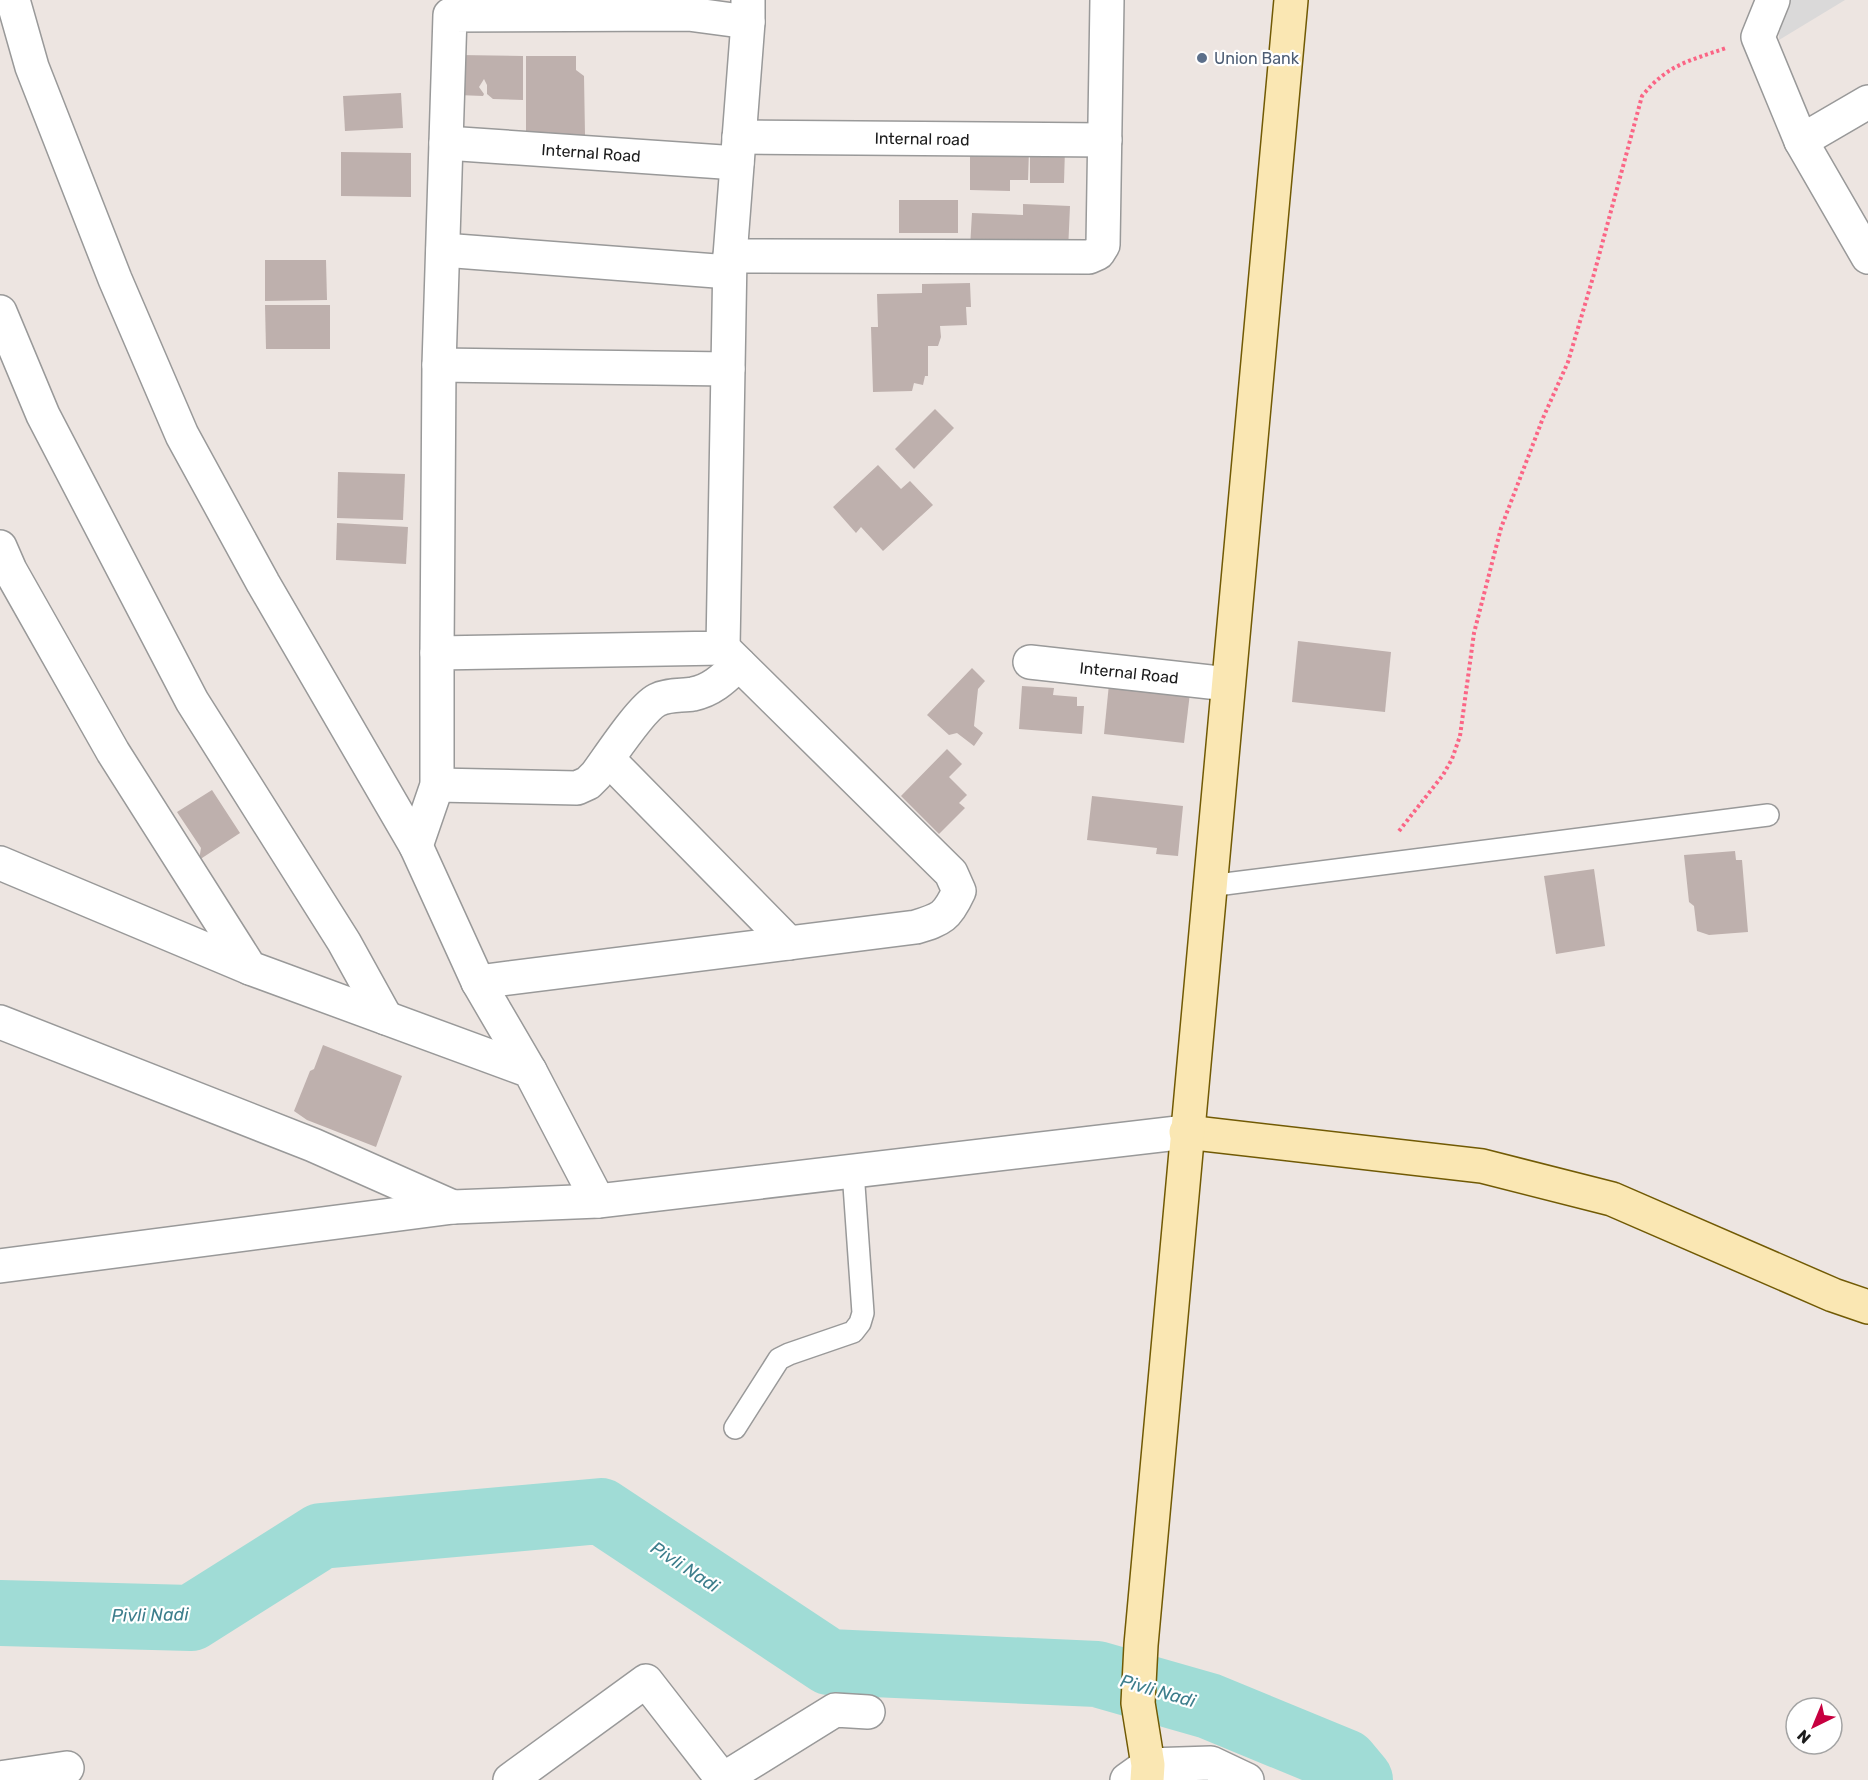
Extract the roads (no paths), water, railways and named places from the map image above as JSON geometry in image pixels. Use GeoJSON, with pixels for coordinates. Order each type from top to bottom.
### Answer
{"type":"FeatureCollection","features":[{"type":"Feature","properties":{"kind":"street"},"geometry":{"type":"LineString","coordinates":[[13,0],[40,88],[115,279],[182,435],[263,583],[416,846],[478,982],[531,1071],[598,1201]]}},
{"type":"Feature","properties":{"kind":"street"},"geometry":{"type":"LineString","coordinates":[[443,250],[729,264],[1089,257],[1098,253],[1103,245],[1107,0]]}},
{"type":"Feature","properties":{"kind":"street"},"geometry":{"type":"LineString","coordinates":[[1247,1780],[1212,1763],[1140,1775],[1138,1703],[1141,1645],[1186,1132],[1291,0]]}},
{"type":"Feature","properties":{"kind":"street"},"geometry":{"type":"LineString","coordinates":[[1773,0],[1758,37],[1801,141],[1868,257]]}},
{"type":"Feature","properties":{"kind":"street"},"geometry":{"type":"LineString","coordinates":[[416,846],[437,785],[439,365],[450,15],[689,7],[748,11],[729,264],[731,656],[709,690],[672,695],[656,700],[644,710],[588,783],[576,788],[437,785]]}},
{"type":"Feature","properties":{"kind":"street"},"geometry":{"type":"LineString","coordinates":[[1801,141],[1868,102]]}},
{"type":"Feature","properties":{"kind":"street","name":"Internal road"},"geometry":{"type":"LineString","coordinates":[[738,150],[1105,140]]}},
{"type":"Feature","properties":{"kind":"street","name":"Internal Road"},"geometry":{"type":"LineString","coordinates":[[446,143],[738,150]]}},
{"type":"Feature","properties":{"kind":"street"},"geometry":{"type":"LineString","coordinates":[[0,312],[43,415],[192,701],[344,942],[386,1018]]}},
{"type":"Feature","properties":{"kind":"street"},"geometry":{"type":"LineString","coordinates":[[439,365],[728,369]]}},
{"type":"Feature","properties":{"kind":"street"},"geometry":{"type":"LineString","coordinates":[[0,547],[10,570],[113,752],[250,968]]}},
{"type":"Feature","properties":{"kind":"street"},"geometry":{"type":"LineString","coordinates":[[437,653],[731,656],[951,873],[959,891],[951,909],[938,920],[916,927],[478,982]]}},
{"type":"Feature","properties":{"kind":"street","name":"Internal Road"},"geometry":{"type":"LineString","coordinates":[[1030,662],[1228,684]]}},
{"type":"Feature","properties":{"kind":"street"},"geometry":{"type":"LineString","coordinates":[[608,759],[789,943]]}},
{"type":"Feature","properties":{"kind":"street"},"geometry":{"type":"LineString","coordinates":[[0,862],[250,968],[531,1071]]}},
{"type":"Feature","properties":{"kind":"street"},"geometry":{"type":"LineString","coordinates":[[0,1022],[313,1145],[453,1207]]}},
{"type":"Feature","properties":{"kind":"street"},"geometry":{"type":"LineString","coordinates":[[0,1266],[453,1207],[598,1201],[1186,1132],[1482,1166],[1612,1199],[1833,1295],[1868,1307]]}},
{"type":"Feature","properties":{"kind":"street"},"geometry":{"type":"LineString","coordinates":[[510,1780],[646,1681],[723,1780],[835,1710],[868,1712]]}},
{"type":"Feature","properties":{"kind":"street"},"geometry":{"type":"LineString","coordinates":[[0,1778],[67,1768]]}},
{"type":"Feature","properties":{"kind":"lane"},"geometry":{"type":"LineString","coordinates":[[1209,886],[1768,815]]}},
{"type":"Feature","properties":{"kind":"lane"},"geometry":{"type":"LineString","coordinates":[[735,1428],[779,1359],[853,1332],[860,1323],[863,1313],[853,1171]]}},
{"type":"Feature","properties":{"kind":"waterway","name":"Pivli Nadi"},"geometry":{"type":"LineString","coordinates":[[0,1613],[191,1618],[321,1536],[601,1511],[829,1662],[1097,1674],[1209,1706],[1345,1762],[1360,1780]]}},
{"type":"Feature","properties":{"kind":"place","name":"Union Bank"},"geometry":{"type":"Point","coordinates":[1202,58]}}]}
